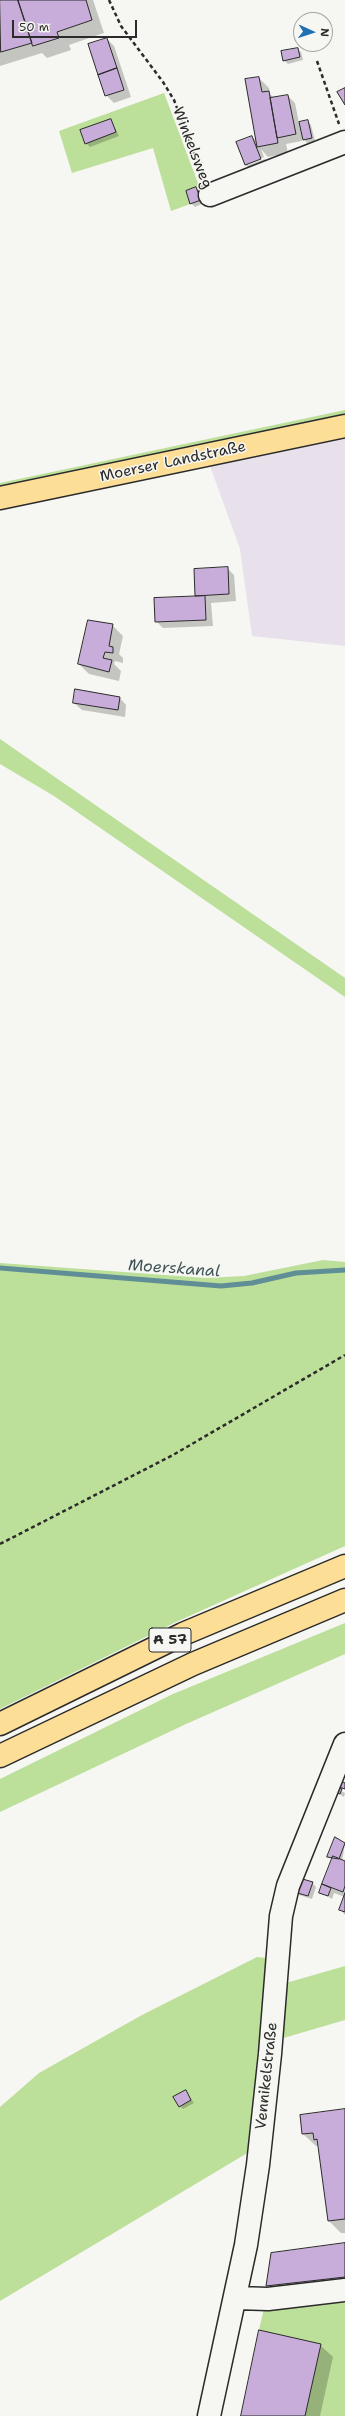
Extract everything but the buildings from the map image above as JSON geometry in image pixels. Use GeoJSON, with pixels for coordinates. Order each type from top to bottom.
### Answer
{"type":"FeatureCollection","features":[{"type":"Feature","properties":{"kind":"main road","name":"Moerser Landstraße"},"geometry":{"type":"LineString","coordinates":[[0,498],[345,426]]}},
{"type":"Feature","properties":{"kind":"main road","name":"A 57"},"geometry":{"type":"LineString","coordinates":[[0,1724],[183,1634],[345,1566]]}},
{"type":"Feature","properties":{"kind":"main road","name":"A 57"},"geometry":{"type":"LineString","coordinates":[[0,1756],[193,1664],[345,1600]]}},
{"type":"Feature","properties":{"kind":"street","name":"Winkelsweg"},"geometry":{"type":"LineString","coordinates":[[210,195],[342,134]]}},
{"type":"Feature","properties":{"kind":"street","name":"Vennikelstraße"},"geometry":{"type":"LineString","coordinates":[[209,2416],[236,2298],[246,2245],[258,2165],[270,2054],[281,1916],[288,1886],[345,1744]]}},
{"type":"Feature","properties":{"kind":"street"},"geometry":{"type":"LineString","coordinates":[[236,2298],[268,2299],[345,2290]]}},
{"type":"Feature","properties":{"kind":"path","name":"Winkelsweg"},"geometry":{"type":"LineString","coordinates":[[109,0],[121,26],[163,82],[174,100],[210,195]]}},
{"type":"Feature","properties":{"kind":"path"},"geometry":{"type":"LineString","coordinates":[[317,61],[342,134]]}},
{"type":"Feature","properties":{"kind":"path"},"geometry":{"type":"LineString","coordinates":[[0,1544],[173,1455],[345,1355]]}},
{"type":"Feature","properties":{"kind":"shaded area"},"geometry":{"type":"Polygon","coordinates":[[[345,438],[345,646],[252,636],[240,549],[210,466],[345,438]]]}},
{"type":"Feature","properties":{"kind":"green space"},"geometry":{"type":"Polygon","coordinates":[[[164,93],[204,199],[171,211],[153,148],[72,173],[59,131],[164,93]]]}},
{"type":"Feature","properties":{"kind":"green space"},"geometry":{"type":"Polygon","coordinates":[[[345,410],[345,419],[0,490],[0,483],[345,410]]]}},
{"type":"Feature","properties":{"kind":"green space"},"geometry":{"type":"Polygon","coordinates":[[[0,739],[345,978],[345,997],[54,796],[0,764],[0,739]]]}},
{"type":"Feature","properties":{"kind":"green space"},"geometry":{"type":"Polygon","coordinates":[[[323,1260],[345,1262],[345,1546],[176,1622],[0,1709],[0,1263],[206,1278],[244,1276],[323,1260]]]}},
{"type":"Feature","properties":{"kind":"green space"},"geometry":{"type":"Polygon","coordinates":[[[345,1623],[345,1654],[186,1724],[0,1812],[0,1779],[173,1694],[345,1623]]]}},
{"type":"Feature","properties":{"kind":"green space"},"geometry":{"type":"Polygon","coordinates":[[[257,1957],[267,1958],[254,2149],[0,2301],[0,2107],[39,2073],[142,2015],[257,1957]]]}},
{"type":"Feature","properties":{"kind":"green space"},"geometry":{"type":"Polygon","coordinates":[[[345,1966],[345,2020],[280,2039],[286,1983],[345,1966]]]}},
{"type":"Feature","properties":{"kind":"green space"},"geometry":{"type":"Polygon","coordinates":[[[345,2298],[345,2416],[305,2416],[259,2330],[264,2308],[345,2298]]]}},
{"type":"Feature","properties":{"kind":"waterway","name":"Moerskanal"},"geometry":{"type":"LineString","coordinates":[[0,1268],[221,1286],[252,1283],[296,1273],[345,1270]]}}]}
